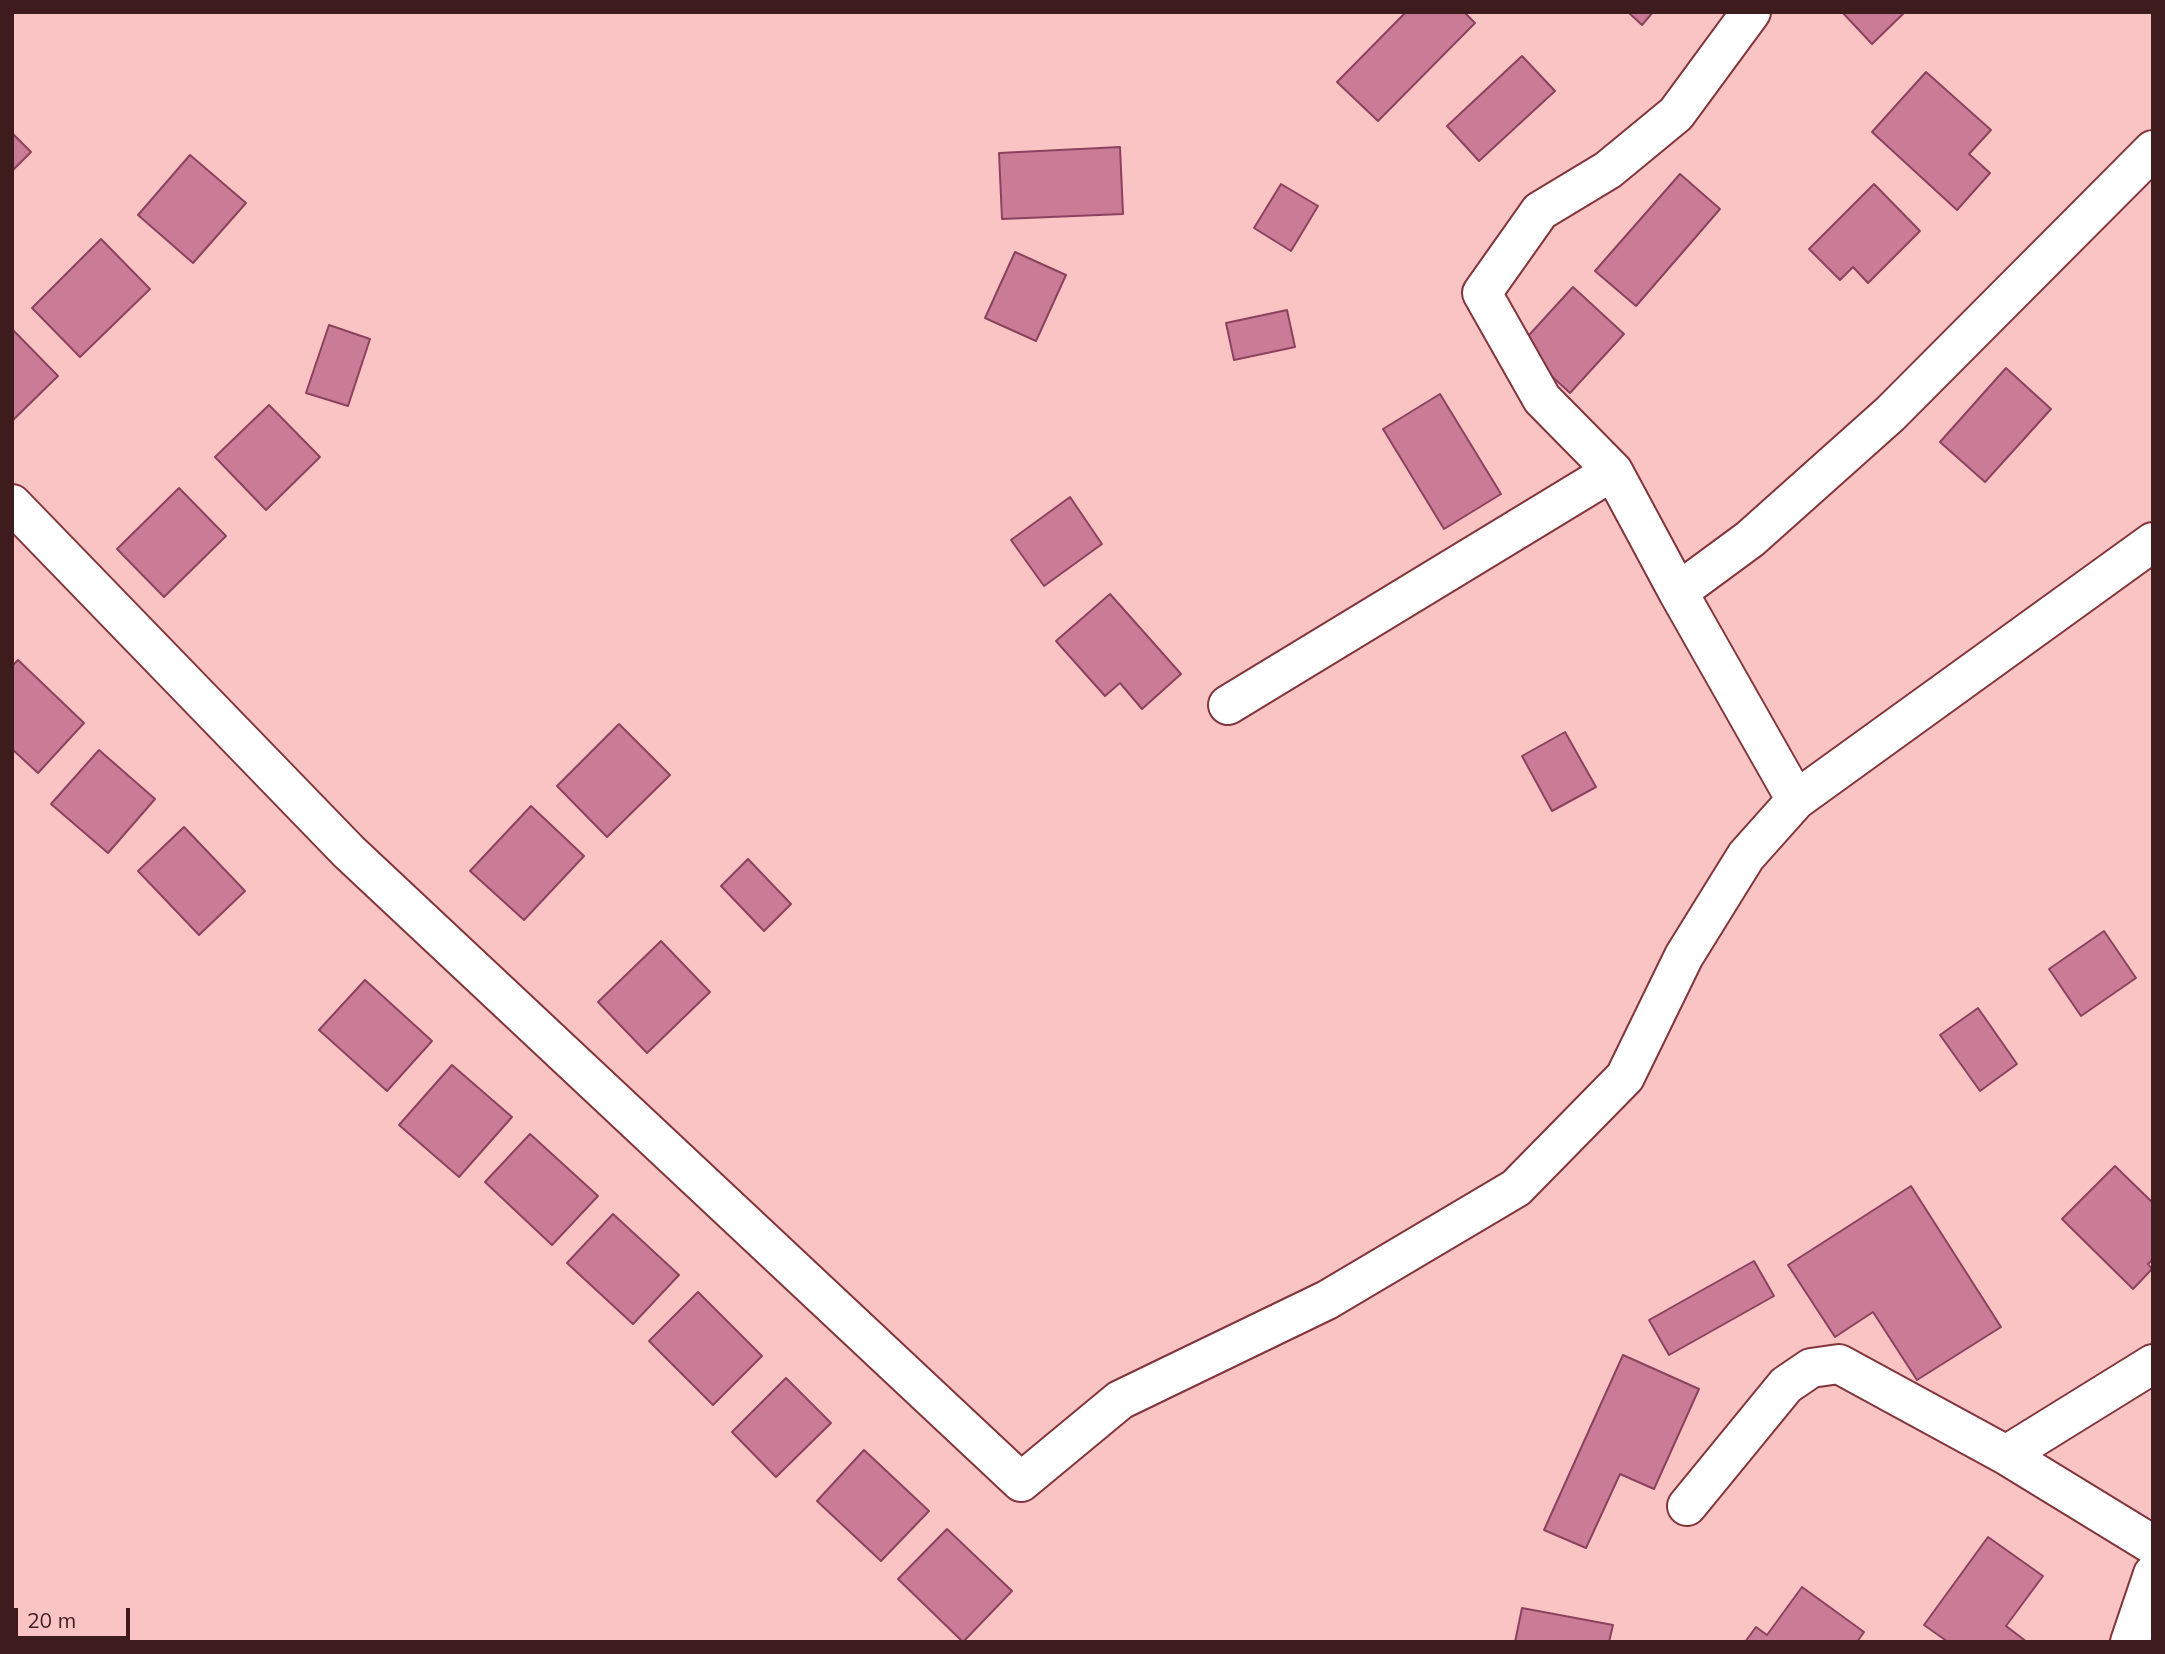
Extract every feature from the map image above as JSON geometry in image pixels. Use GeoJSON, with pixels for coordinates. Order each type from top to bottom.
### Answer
{"type":"FeatureCollection","features":[{"type":"Feature","properties":{"kind":"street"},"geometry":{"type":"LineString","coordinates":[[1751,12],[1676,114],[1608,170],[1541,211],[1482,293],[1542,399],[1613,471],[1796,800]]}},
{"type":"Feature","properties":{"kind":"street"},"geometry":{"type":"LineString","coordinates":[[1678,592],[1750,539],[1891,414],[2153,150]]}},
{"type":"Feature","properties":{"kind":"street"},"geometry":{"type":"LineString","coordinates":[[1228,705],[1613,471]]}},
{"type":"Feature","properties":{"kind":"street"},"geometry":{"type":"LineString","coordinates":[[12,504],[349,852],[1021,1482],[1120,1400],[1326,1300],[1516,1188],[1625,1077],[1685,957],[1746,856],[1796,800],[2153,542]]}},
{"type":"Feature","properties":{"kind":"street"},"geometry":{"type":"LineString","coordinates":[[1687,1506],[1786,1385],[1811,1368],[1839,1364],[2006,1455],[2153,1545]]}},
{"type":"Feature","properties":{"kind":"street"},"geometry":{"type":"LineString","coordinates":[[2006,1455],[2153,1364]]}},
{"type":"Feature","properties":{"kind":"street"},"geometry":{"type":"LineString","coordinates":[[2130,1642],[2153,1574]]}},
{"type":"Feature","properties":{"kind":"building"},"geometry":{"type":"Polygon","coordinates":[[[1406,12],[1464,12],[1475,23],[1378,121],[1337,82],[1406,12]]]}},
{"type":"Feature","properties":{"kind":"building"},"geometry":{"type":"Polygon","coordinates":[[[1628,12],[1653,12],[1642,25],[1628,12]]]}},
{"type":"Feature","properties":{"kind":"building"},"geometry":{"type":"Polygon","coordinates":[[[1842,12],[1905,12],[1872,44],[1842,12]]]}},
{"type":"Feature","properties":{"kind":"building"},"geometry":{"type":"Polygon","coordinates":[[[1522,56],[1555,91],[1479,161],[1447,126],[1522,56]]]}},
{"type":"Feature","properties":{"kind":"building"},"geometry":{"type":"Polygon","coordinates":[[[1926,72],[1991,130],[1969,154],[1990,173],[1957,210],[1872,132],[1926,72]]]}},
{"type":"Feature","properties":{"kind":"building"},"geometry":{"type":"Polygon","coordinates":[[[12,133],[31,152],[12,171],[12,133]]]}},
{"type":"Feature","properties":{"kind":"building"},"geometry":{"type":"Polygon","coordinates":[[[1120,147],[1123,214],[1002,219],[999,153],[1120,147]]]}},
{"type":"Feature","properties":{"kind":"building"},"geometry":{"type":"Polygon","coordinates":[[[190,155],[246,203],[193,263],[138,215],[190,155]]]}},
{"type":"Feature","properties":{"kind":"building"},"geometry":{"type":"Polygon","coordinates":[[[1680,174],[1720,209],[1636,306],[1595,271],[1680,174]]]}},
{"type":"Feature","properties":{"kind":"building"},"geometry":{"type":"Polygon","coordinates":[[[1281,184],[1318,206],[1291,251],[1254,228],[1281,184]]]}},
{"type":"Feature","properties":{"kind":"building"},"geometry":{"type":"Polygon","coordinates":[[[1874,184],[1920,231],[1868,283],[1853,267],[1840,280],[1809,249],[1874,184]]]}},
{"type":"Feature","properties":{"kind":"building"},"geometry":{"type":"Polygon","coordinates":[[[101,239],[150,289],[80,357],[32,308],[101,239]]]}},
{"type":"Feature","properties":{"kind":"building"},"geometry":{"type":"Polygon","coordinates":[[[1015,252],[1066,275],[1036,341],[985,318],[1015,252]]]}},
{"type":"Feature","properties":{"kind":"building"},"geometry":{"type":"Polygon","coordinates":[[[1573,287],[1624,334],[1570,393],[1519,346],[1573,287]]]}},
{"type":"Feature","properties":{"kind":"building"},"geometry":{"type":"Polygon","coordinates":[[[1287,310],[1295,347],[1234,360],[1226,323],[1287,310]]]}},
{"type":"Feature","properties":{"kind":"building"},"geometry":{"type":"Polygon","coordinates":[[[329,325],[370,339],[348,406],[306,393],[329,325]]]}},
{"type":"Feature","properties":{"kind":"building"},"geometry":{"type":"Polygon","coordinates":[[[12,329],[58,376],[12,421],[12,329]]]}},
{"type":"Feature","properties":{"kind":"building"},"geometry":{"type":"Polygon","coordinates":[[[2006,368],[2051,409],[1985,482],[1940,442],[2006,368]]]}},
{"type":"Feature","properties":{"kind":"building"},"geometry":{"type":"Polygon","coordinates":[[[1440,394],[1501,494],[1444,529],[1383,429],[1440,394]]]}},
{"type":"Feature","properties":{"kind":"building"},"geometry":{"type":"Polygon","coordinates":[[[269,405],[320,457],[266,510],[215,457],[269,405]]]}},
{"type":"Feature","properties":{"kind":"building"},"geometry":{"type":"Polygon","coordinates":[[[179,488],[226,536],[164,597],[117,549],[179,488]]]}},
{"type":"Feature","properties":{"kind":"building"},"geometry":{"type":"Polygon","coordinates":[[[1070,497],[1102,544],[1044,586],[1011,540],[1070,497]]]}},
{"type":"Feature","properties":{"kind":"building"},"geometry":{"type":"Polygon","coordinates":[[[1110,594],[1181,674],[1142,709],[1120,683],[1105,696],[1056,641],[1110,594]]]}},
{"type":"Feature","properties":{"kind":"building"},"geometry":{"type":"Polygon","coordinates":[[[18,660],[84,723],[38,773],[12,749],[12,666],[18,660]]]}},
{"type":"Feature","properties":{"kind":"building"},"geometry":{"type":"Polygon","coordinates":[[[619,724],[670,775],[607,837],[557,786],[619,724]]]}},
{"type":"Feature","properties":{"kind":"building"},"geometry":{"type":"Polygon","coordinates":[[[1565,732],[1596,787],[1552,811],[1522,756],[1565,732]]]}},
{"type":"Feature","properties":{"kind":"building"},"geometry":{"type":"Polygon","coordinates":[[[99,750],[155,799],[108,853],[51,804],[99,750]]]}},
{"type":"Feature","properties":{"kind":"building"},"geometry":{"type":"Polygon","coordinates":[[[531,806],[584,856],[524,920],[470,871],[531,806]]]}},
{"type":"Feature","properties":{"kind":"building"},"geometry":{"type":"Polygon","coordinates":[[[184,827],[245,891],[199,935],[138,871],[184,827]]]}},
{"type":"Feature","properties":{"kind":"building"},"geometry":{"type":"Polygon","coordinates":[[[748,859],[791,904],[764,931],[721,886],[748,859]]]}},
{"type":"Feature","properties":{"kind":"building"},"geometry":{"type":"Polygon","coordinates":[[[2104,931],[2136,978],[2081,1016],[2049,969],[2104,931]]]}},
{"type":"Feature","properties":{"kind":"building"},"geometry":{"type":"Polygon","coordinates":[[[661,941],[710,992],[647,1053],[598,1002],[661,941]]]}},
{"type":"Feature","properties":{"kind":"building"},"geometry":{"type":"Polygon","coordinates":[[[365,980],[432,1041],[387,1091],[319,1030],[365,980]]]}},
{"type":"Feature","properties":{"kind":"building"},"geometry":{"type":"Polygon","coordinates":[[[1978,1008],[2017,1064],[1980,1091],[1940,1035],[1978,1008]]]}},
{"type":"Feature","properties":{"kind":"building"},"geometry":{"type":"Polygon","coordinates":[[[452,1065],[512,1117],[459,1177],[399,1125],[452,1065]]]}},
{"type":"Feature","properties":{"kind":"building"},"geometry":{"type":"Polygon","coordinates":[[[530,1134],[598,1196],[552,1245],[485,1182],[530,1134]]]}},
{"type":"Feature","properties":{"kind":"building"},"geometry":{"type":"Polygon","coordinates":[[[2115,1166],[2153,1203],[2153,1259],[2148,1264],[2152,1269],[2133,1289],[2062,1219],[2115,1166]]]}},
{"type":"Feature","properties":{"kind":"building"},"geometry":{"type":"Polygon","coordinates":[[[1911,1186],[2001,1327],[1917,1380],[1873,1312],[1835,1337],[1788,1265],[1911,1186]]]}},
{"type":"Feature","properties":{"kind":"building"},"geometry":{"type":"Polygon","coordinates":[[[613,1214],[679,1275],[633,1324],[567,1263],[613,1214]]]}},
{"type":"Feature","properties":{"kind":"building"},"geometry":{"type":"Polygon","coordinates":[[[1754,1261],[1774,1296],[1669,1355],[1649,1320],[1754,1261]]]}},
{"type":"Feature","properties":{"kind":"building"},"geometry":{"type":"Polygon","coordinates":[[[698,1292],[762,1356],[713,1405],[649,1341],[698,1292]]]}},
{"type":"Feature","properties":{"kind":"building"},"geometry":{"type":"Polygon","coordinates":[[[1623,1355],[1699,1389],[1654,1489],[1620,1474],[1586,1548],[1544,1530],[1623,1355]]]}},
{"type":"Feature","properties":{"kind":"building"},"geometry":{"type":"Polygon","coordinates":[[[786,1378],[831,1423],[776,1477],[732,1432],[786,1378]]]}},
{"type":"Feature","properties":{"kind":"building"},"geometry":{"type":"Polygon","coordinates":[[[864,1450],[929,1511],[881,1561],[817,1501],[864,1450]]]}},
{"type":"Feature","properties":{"kind":"building"},"geometry":{"type":"Polygon","coordinates":[[[947,1529],[1012,1591],[963,1642],[898,1579],[947,1529]]]}},
{"type":"Feature","properties":{"kind":"building"},"geometry":{"type":"Polygon","coordinates":[[[1988,1537],[2043,1576],[2006,1626],[2027,1642],[1948,1642],[1924,1625],[1988,1537]]]}},
{"type":"Feature","properties":{"kind":"building"},"geometry":{"type":"Polygon","coordinates":[[[1802,1587],[1864,1632],[1857,1642],[1745,1642],[1756,1627],[1767,1635],[1802,1587]]]}},
{"type":"Feature","properties":{"kind":"building"},"geometry":{"type":"Polygon","coordinates":[[[1522,1608],[1613,1625],[1609,1642],[1515,1642],[1522,1608]]]}}]}
